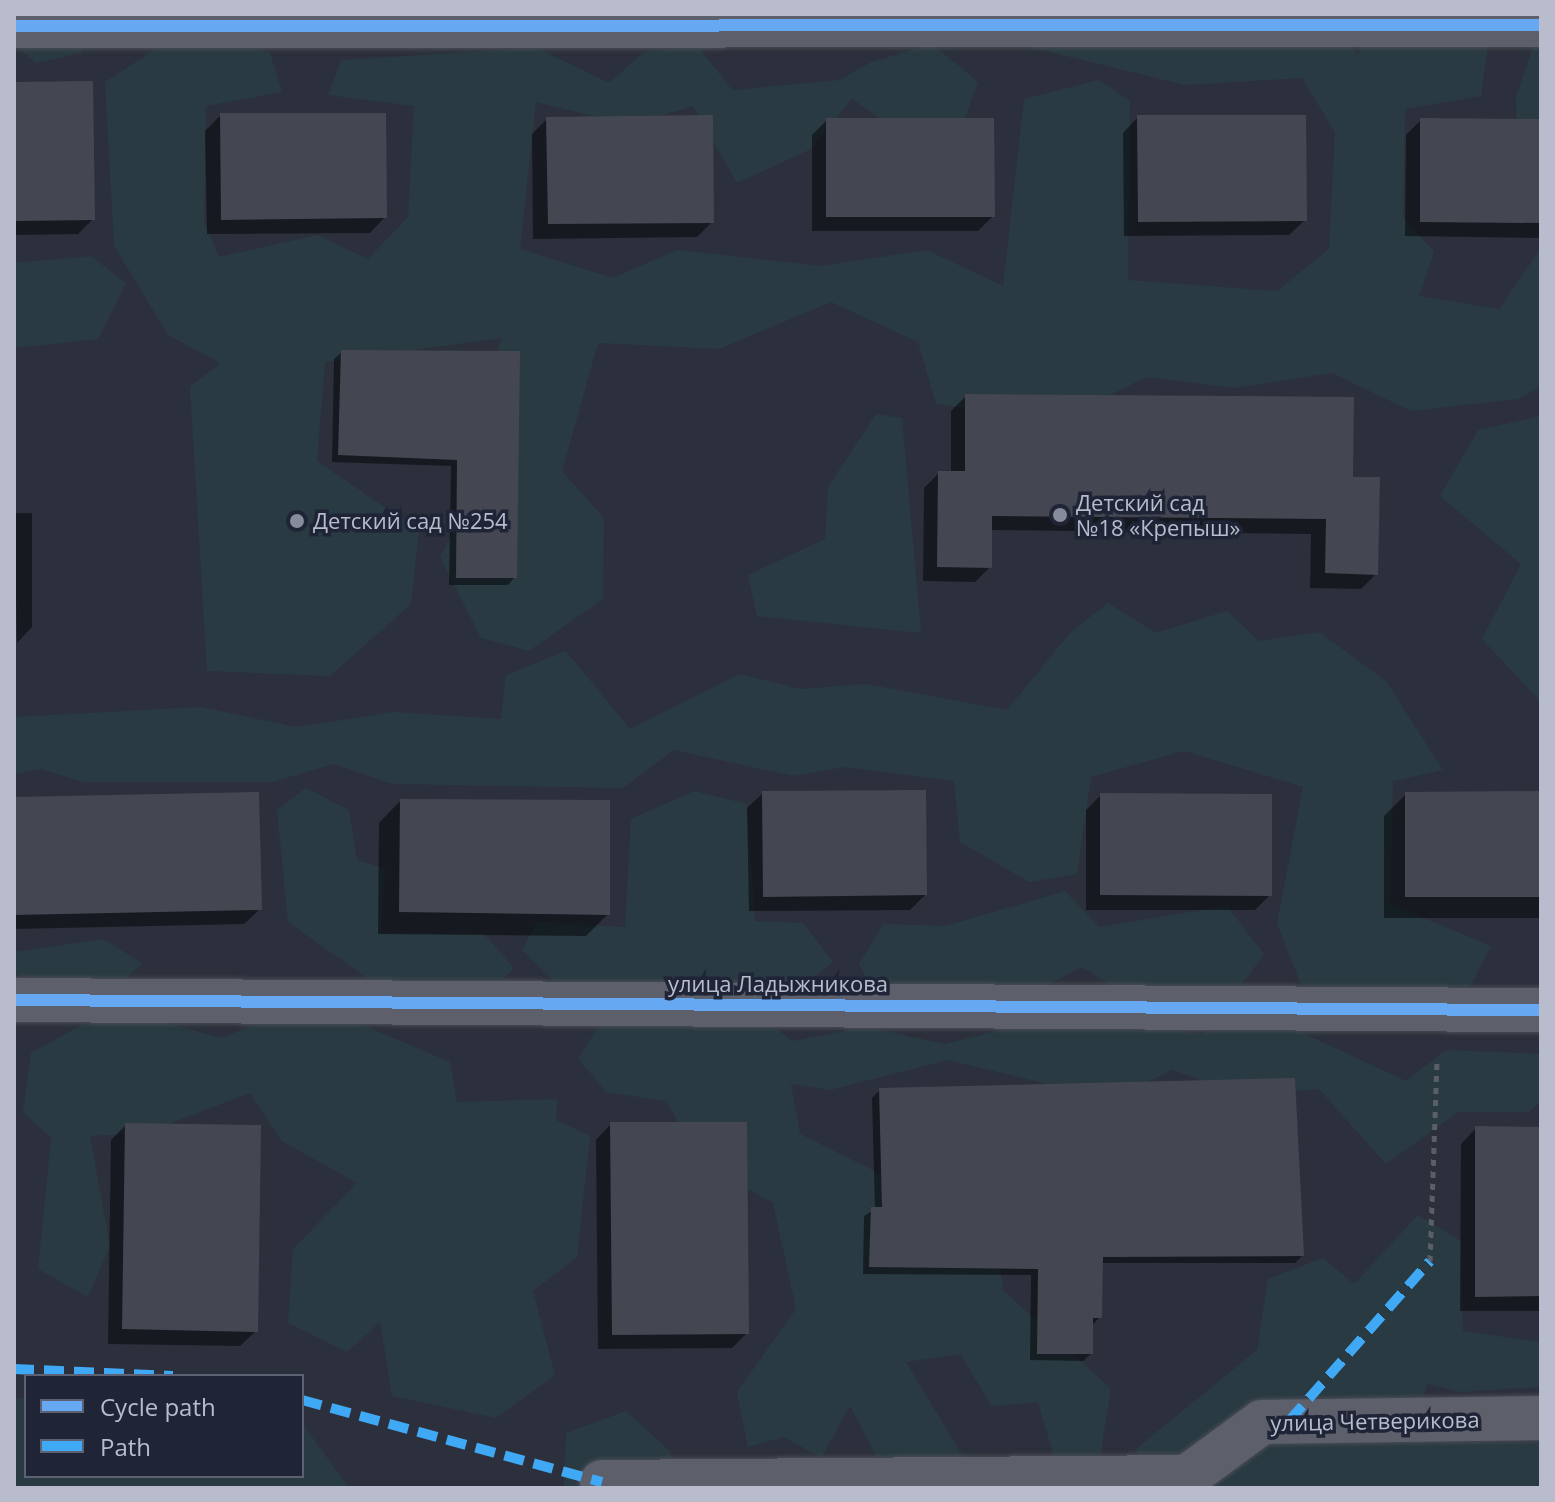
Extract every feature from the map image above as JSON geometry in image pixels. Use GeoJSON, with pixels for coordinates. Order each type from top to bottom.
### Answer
{"type":"FeatureCollection","features":[{"type":"Feature","properties":{"kind":"street"},"geometry":{"type":"LineString","coordinates":[[14,26],[1541,25]]}},
{"type":"Feature","properties":{"kind":"street","name":"улица Ладыжникова"},"geometry":{"type":"LineString","coordinates":[[14,1000],[1541,1010]]}},
{"type":"Feature","properties":{"kind":"street","name":"улица Четверикова"},"geometry":{"type":"LineString","coordinates":[[602,1482],[1187,1477],[1262,1422],[1541,1418]]}},
{"type":"Feature","properties":{"kind":"path"},"geometry":{"type":"LineString","coordinates":[[1430,1261],[1438,1010]]}},
{"type":"Feature","properties":{"kind":"shaded area"},"geometry":{"type":"Polygon","coordinates":[[[91,14],[81,53],[36,63],[14,45],[91,14]]]}},
{"type":"Feature","properties":{"kind":"shaded area"},"geometry":{"type":"Polygon","coordinates":[[[1321,14],[1359,55],[1360,14],[1492,14],[1481,96],[1405,109],[1403,217],[1434,252],[1419,296],[1499,309],[1541,248],[1541,386],[1518,399],[1411,411],[1332,373],[1234,388],[1147,377],[1056,421],[936,404],[918,342],[831,302],[719,349],[598,343],[562,471],[604,518],[603,599],[529,651],[481,638],[440,557],[491,462],[470,429],[502,338],[325,362],[317,461],[419,531],[411,604],[330,676],[207,671],[190,387],[220,363],[168,335],[114,246],[105,82],[185,30],[270,53],[282,92],[206,106],[204,221],[219,257],[317,235],[368,259],[408,217],[414,106],[328,95],[341,60],[537,48],[609,83],[644,52],[698,46],[732,90],[840,80],[869,63],[932,44],[978,82],[961,129],[899,132],[852,99],[811,149],[737,183],[693,106],[630,125],[536,102],[520,249],[613,278],[677,250],[820,266],[927,250],[1003,286],[1024,99],[1099,80],[1130,101],[1128,280],[1277,291],[1329,249],[1335,132],[1302,78],[1185,85],[1025,46],[1321,14]]]}},
{"type":"Feature","properties":{"kind":"shaded area"},"geometry":{"type":"Polygon","coordinates":[[[1541,24],[1541,136],[1517,137],[1516,97],[1541,24]]]}},
{"type":"Feature","properties":{"kind":"shaded area"},"geometry":{"type":"Polygon","coordinates":[[[91,256],[126,283],[98,339],[14,348],[14,263],[91,256]]]}},
{"type":"Feature","properties":{"kind":"shaded area"},"geometry":{"type":"Polygon","coordinates":[[[876,414],[902,418],[921,633],[757,616],[748,575],[825,539],[828,487],[876,414]]]}},
{"type":"Feature","properties":{"kind":"shaded area"},"geometry":{"type":"Polygon","coordinates":[[[1541,416],[1541,702],[1482,639],[1521,564],[1440,496],[1478,430],[1541,416]]]}},
{"type":"Feature","properties":{"kind":"shaded area"},"geometry":{"type":"Polygon","coordinates":[[[1108,603],[1156,633],[1227,611],[1259,641],[1319,632],[1386,681],[1443,770],[1393,781],[1390,904],[1491,946],[1466,994],[1303,990],[1277,923],[1303,787],[1184,751],[1091,777],[1077,874],[1029,882],[960,842],[954,781],[845,767],[794,776],[674,750],[623,788],[392,784],[334,764],[272,782],[84,782],[40,769],[14,774],[14,717],[201,707],[296,727],[394,712],[501,719],[506,675],[566,651],[630,729],[740,674],[801,689],[866,684],[1007,710],[1071,632],[1108,603]]]}},
{"type":"Feature","properties":{"kind":"shaded area"},"geometry":{"type":"Polygon","coordinates":[[[306,788],[349,810],[357,860],[385,868],[381,933],[484,934],[514,968],[492,991],[387,992],[288,922],[277,810],[306,788]]]}},
{"type":"Feature","properties":{"kind":"shaded area"},"geometry":{"type":"Polygon","coordinates":[[[694,791],[747,804],[755,921],[803,923],[833,962],[796,992],[563,990],[522,950],[537,922],[625,927],[631,819],[694,791]]]}},
{"type":"Feature","properties":{"kind":"shaded area"},"geometry":{"type":"Polygon","coordinates":[[[1065,891],[1099,927],[1227,906],[1264,954],[1235,994],[1122,993],[1082,967],[1033,993],[875,994],[859,964],[884,924],[946,926],[1065,891]]]}},
{"type":"Feature","properties":{"kind":"shaded area"},"geometry":{"type":"Polygon","coordinates":[[[104,939],[143,964],[102,997],[14,973],[14,952],[104,939]]]}},
{"type":"Feature","properties":{"kind":"shaded area"},"geometry":{"type":"Polygon","coordinates":[[[311,1003],[450,1062],[457,1102],[557,1099],[556,1120],[590,1136],[577,1257],[533,1291],[555,1375],[496,1418],[392,1396],[380,1322],[347,1352],[288,1323],[293,1249],[357,1183],[282,1141],[250,1093],[145,1133],[90,1136],[110,1246],[88,1297],[38,1269],[51,1138],[23,1112],[31,1053],[112,1008],[221,1038],[311,1003]]]}},
{"type":"Feature","properties":{"kind":"shaded area"},"geometry":{"type":"Polygon","coordinates":[[[612,1007],[753,1012],[793,1041],[865,1027],[945,1044],[1060,1015],[1200,1034],[1266,1016],[1406,1081],[1446,1050],[1541,1054],[1541,1101],[1529,1112],[1458,1112],[1386,1164],[1319,1089],[1246,1095],[1172,1070],[1111,1099],[948,1060],[830,1090],[791,1084],[800,1134],[992,1229],[1004,1291],[1111,1389],[1095,1488],[1063,1488],[1038,1402],[992,1406],[960,1354],[906,1362],[982,1488],[893,1488],[850,1406],[821,1458],[784,1437],[748,1447],[737,1392],[796,1309],[773,1203],[702,1163],[666,1101],[606,1092],[578,1058],[612,1007]]]}},
{"type":"Feature","properties":{"kind":"shaded area"},"geometry":{"type":"Polygon","coordinates":[[[1418,1215],[1461,1241],[1463,1331],[1541,1342],[1541,1387],[1461,1392],[1427,1384],[1413,1441],[1541,1443],[1541,1488],[1147,1488],[1136,1449],[1257,1350],[1268,1279],[1323,1258],[1354,1284],[1418,1215]]]}},
{"type":"Feature","properties":{"kind":"shaded area"},"geometry":{"type":"Polygon","coordinates":[[[24,1398],[24,1478],[304,1478],[304,1426],[349,1488],[14,1488],[14,1399],[24,1398]]]}},
{"type":"Feature","properties":{"kind":"shaded area"},"geometry":{"type":"Polygon","coordinates":[[[626,1411],[671,1452],[669,1488],[564,1488],[566,1433],[626,1411]]]}},
{"type":"Feature","properties":{"kind":"building"},"geometry":{"type":"Polygon","coordinates":[[[93,81],[95,220],[14,221],[14,82],[93,81]]]}},
{"type":"Feature","properties":{"kind":"building"},"geometry":{"type":"Polygon","coordinates":[[[220,113],[386,113],[387,218],[221,220],[220,113]]]}},
{"type":"Feature","properties":{"kind":"building"},"geometry":{"type":"Polygon","coordinates":[[[713,115],[714,223],[548,224],[546,117],[713,115]]]}},
{"type":"Feature","properties":{"kind":"building"},"geometry":{"type":"Polygon","coordinates":[[[1137,115],[1306,115],[1307,221],[1138,222],[1137,115]]]}},
{"type":"Feature","properties":{"kind":"building"},"geometry":{"type":"Polygon","coordinates":[[[826,118],[994,118],[995,217],[826,217],[826,118]]]}},
{"type":"Feature","properties":{"kind":"building"},"geometry":{"type":"Polygon","coordinates":[[[1420,118],[1541,119],[1541,223],[1420,222],[1420,118]]]}},
{"type":"Feature","properties":{"kind":"building"},"geometry":{"type":"Polygon","coordinates":[[[341,350],[520,351],[517,578],[456,578],[457,460],[338,455],[341,350]]]}},
{"type":"Feature","properties":{"kind":"building"},"geometry":{"type":"Polygon","coordinates":[[[965,394],[1354,397],[1353,477],[1380,477],[1378,575],[1325,573],[1326,519],[992,516],[992,568],[937,567],[938,471],[965,471],[965,394]]]}},
{"type":"Feature","properties":{"kind":"building"},"geometry":{"type":"Polygon","coordinates":[[[926,790],[927,895],[763,897],[762,791],[926,790]]]}},
{"type":"Feature","properties":{"kind":"building"},"geometry":{"type":"Polygon","coordinates":[[[1541,791],[1541,897],[1405,897],[1405,792],[1541,791]]]}},
{"type":"Feature","properties":{"kind":"building"},"geometry":{"type":"Polygon","coordinates":[[[259,792],[262,910],[14,915],[14,797],[259,792]]]}},
{"type":"Feature","properties":{"kind":"building"},"geometry":{"type":"Polygon","coordinates":[[[1100,793],[1272,794],[1272,896],[1100,895],[1100,793]]]}},
{"type":"Feature","properties":{"kind":"building"},"geometry":{"type":"Polygon","coordinates":[[[400,799],[610,800],[610,915],[399,912],[400,799]]]}},
{"type":"Feature","properties":{"kind":"building"},"geometry":{"type":"Polygon","coordinates":[[[1295,1078],[1304,1256],[1103,1257],[1102,1318],[1093,1318],[1093,1354],[1037,1354],[1038,1269],[869,1267],[871,1207],[882,1207],[879,1088],[1295,1078]]]}},
{"type":"Feature","properties":{"kind":"building"},"geometry":{"type":"Polygon","coordinates":[[[610,1122],[747,1122],[749,1334],[612,1335],[610,1122]]]}},
{"type":"Feature","properties":{"kind":"building"},"geometry":{"type":"Polygon","coordinates":[[[125,1123],[261,1125],[258,1332],[122,1329],[125,1123]]]}},
{"type":"Feature","properties":{"kind":"building"},"geometry":{"type":"Polygon","coordinates":[[[1475,1126],[1541,1127],[1541,1296],[1475,1297],[1475,1126]]]}},
{"type":"Feature","properties":{"kind":"marked path"},"geometry":{"type":"LineString","coordinates":[[1289,1421],[1430,1261]]}},
{"type":"Feature","properties":{"kind":"marked path"},"geometry":{"type":"LineString","coordinates":[[14,1369],[128,1374]]}},
{"type":"Feature","properties":{"kind":"marked path"},"geometry":{"type":"LineString","coordinates":[[304,1401],[602,1482]]}},
{"type":"Feature","properties":{"kind":"cycle path"},"geometry":{"type":"LineString","coordinates":[[14,26],[1541,25]]}},
{"type":"Feature","properties":{"kind":"cycle path"},"geometry":{"type":"LineString","coordinates":[[14,1000],[1541,1010]]}},
{"type":"Feature","properties":{"kind":"place","name":"Детский сад №18 «Крепыш»"},"geometry":{"type":"Point","coordinates":[1060,515]}},
{"type":"Feature","properties":{"kind":"place","name":"Детский сад №254"},"geometry":{"type":"Point","coordinates":[297,521]}}]}
